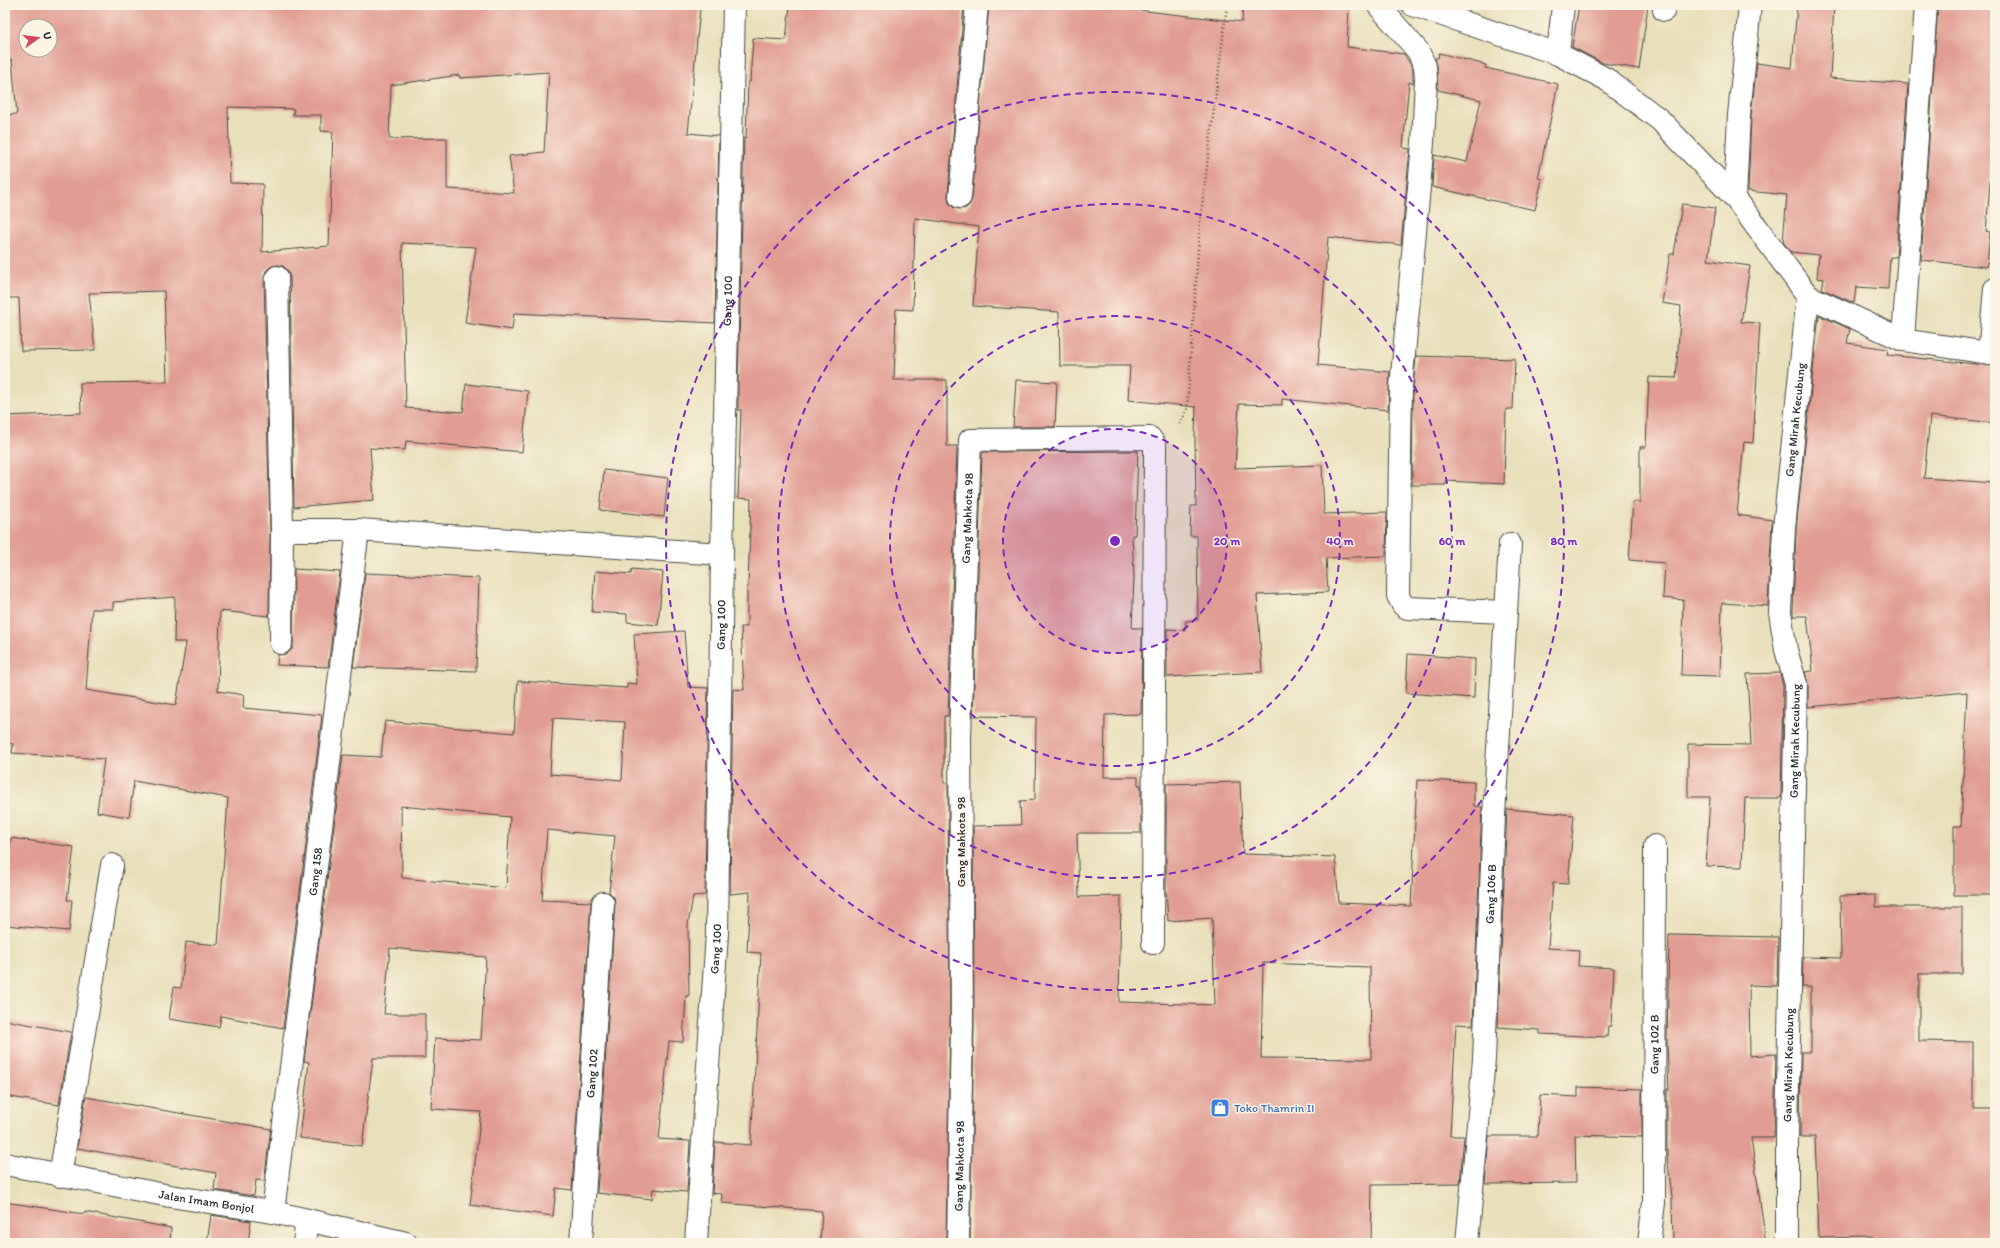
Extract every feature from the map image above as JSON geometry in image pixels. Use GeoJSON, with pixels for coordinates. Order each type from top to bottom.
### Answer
{"type":"FeatureCollection","features":[{"type":"Feature","properties":{"kind":"main road","name":"Gang 100"},"geometry":{"type":"LineString","coordinates":[[696,1243],[718,934],[722,554],[732,5]]}},
{"type":"Feature","properties":{"kind":"main road"},"geometry":{"type":"LineString","coordinates":[[960,197],[978,5]]}},
{"type":"Feature","properties":{"kind":"main road"},"geometry":{"type":"LineString","coordinates":[[1378,5],[1418,51],[1425,66],[1426,79],[1423,143],[1401,387],[1397,574],[1398,596],[1403,605],[1407,608],[1506,612]]}},
{"type":"Feature","properties":{"kind":"main road"},"geometry":{"type":"LineString","coordinates":[[1413,5],[1558,54],[1606,79],[1660,120],[1735,198],[1808,296],[1903,340],[1992,354],[1995,289]]}},
{"type":"Feature","properties":{"kind":"main road"},"geometry":{"type":"LineString","coordinates":[[1558,54],[1563,5]]}},
{"type":"Feature","properties":{"kind":"main road"},"geometry":{"type":"LineString","coordinates":[[1735,198],[1739,115],[1750,5]]}},
{"type":"Feature","properties":{"kind":"main road"},"geometry":{"type":"LineString","coordinates":[[1903,340],[1926,5]]}},
{"type":"Feature","properties":{"kind":"main road"},"geometry":{"type":"LineString","coordinates":[[278,276],[282,530],[281,643]]}},
{"type":"Feature","properties":{"kind":"main road","name":"Gang Mirah Kecubung"},"geometry":{"type":"LineString","coordinates":[[1787,1243],[1787,1136],[1796,684],[1786,650],[1780,612],[1784,528],[1808,296]]}},
{"type":"Feature","properties":{"kind":"main road","name":"Gang Mahkota 98"},"geometry":{"type":"LineString","coordinates":[[958,1243],[962,1023],[960,737],[970,440],[1150,438],[1155,444]]}},
{"type":"Feature","properties":{"kind":"main road"},"geometry":{"type":"LineString","coordinates":[[1153,943],[1155,444]]}},
{"type":"Feature","properties":{"kind":"main road"},"geometry":{"type":"LineString","coordinates":[[282,530],[358,530],[722,554]]}},
{"type":"Feature","properties":{"kind":"main road","name":"Gang 158"},"geometry":{"type":"LineString","coordinates":[[273,1212],[358,530]]}},
{"type":"Feature","properties":{"kind":"main road","name":"Gang 106 B"},"geometry":{"type":"LineString","coordinates":[[1467,1243],[1484,1059],[1494,816],[1510,544]]}},
{"type":"Feature","properties":{"kind":"main road","name":"Gang 102 B"},"geometry":{"type":"LineString","coordinates":[[1649,1243],[1654,1203],[1655,846]]}},
{"type":"Feature","properties":{"kind":"main road"},"geometry":{"type":"LineString","coordinates":[[60,1176],[112,865]]}},
{"type":"Feature","properties":{"kind":"main road","name":"Gang 102"},"geometry":{"type":"LineString","coordinates":[[581,1243],[603,903]]}},
{"type":"Feature","properties":{"kind":"main road","name":"Jalan Imam Bonjol"},"geometry":{"type":"LineString","coordinates":[[5,1164],[60,1176],[170,1196],[273,1212],[406,1243]]}},
{"type":"Feature","properties":{"kind":"main road"},"geometry":{"type":"LineString","coordinates":[[304,1243],[306,1220]]}},
{"type":"Feature","properties":{"kind":"path"},"geometry":{"type":"LineString","coordinates":[[1155,444],[1176,432],[1188,410],[1200,222],[1226,5]]}},
{"type":"Feature","properties":{"kind":"building"},"geometry":{"type":"Polygon","coordinates":[[[5,5],[352,5],[437,7],[437,5],[482,5],[482,9],[518,6],[518,9],[582,5],[671,5],[700,8],[688,133],[719,136],[715,323],[514,313],[512,330],[465,323],[476,247],[402,243],[406,408],[463,412],[466,384],[528,391],[522,452],[406,441],[405,450],[370,448],[374,500],[294,507],[290,277],[287,270],[283,266],[277,265],[270,267],[266,271],[264,277],[270,530],[269,616],[220,611],[218,691],[244,695],[243,708],[322,715],[283,1028],[221,1016],[219,1027],[169,1019],[174,987],[181,988],[186,942],[218,945],[228,798],[134,781],[129,817],[97,812],[104,759],[12,753],[13,744],[5,743],[5,416],[81,413],[80,383],[167,382],[164,291],[89,293],[95,350],[21,351],[19,298],[5,298],[5,115],[17,114],[12,60],[5,60],[5,5]],[[549,72],[460,78],[459,75],[391,85],[389,139],[447,138],[447,189],[514,193],[509,156],[544,152],[549,72]],[[228,107],[230,183],[263,184],[262,252],[329,246],[333,132],[321,131],[321,115],[293,115],[294,109],[228,107]],[[175,597],[113,602],[113,609],[92,609],[86,690],[176,705],[186,642],[174,642],[175,597]]]}},
{"type":"Feature","properties":{"kind":"building"},"geometry":{"type":"Polygon","coordinates":[[[790,5],[964,5],[948,196],[949,203],[953,207],[959,209],[966,208],[970,204],[972,198],[989,5],[1093,5],[1242,22],[1243,5],[1336,5],[1336,7],[1349,8],[1347,47],[1404,54],[1413,69],[1413,84],[1409,82],[1403,148],[1410,149],[1401,245],[1328,237],[1318,365],[1390,372],[1388,410],[1282,399],[1282,405],[1239,404],[1235,468],[1322,465],[1324,514],[1387,512],[1386,556],[1326,558],[1328,592],[1257,595],[1262,672],[1167,677],[1167,629],[1185,630],[1186,621],[1198,620],[1197,536],[1190,536],[1191,506],[1196,506],[1196,407],[1128,400],[1130,366],[1060,366],[1059,312],[973,306],[979,227],[915,218],[913,310],[896,309],[894,380],[947,380],[947,446],[957,446],[948,716],[944,716],[944,783],[948,783],[950,1023],[946,1243],[820,1243],[822,1211],[721,1203],[722,1194],[712,1193],[715,1142],[751,1145],[761,953],[747,952],[750,892],[730,894],[733,689],[744,690],[741,627],[747,627],[747,587],[751,499],[738,498],[741,410],[738,410],[738,379],[744,138],[746,138],[748,82],[750,82],[753,38],[786,40],[790,5]]]}},
{"type":"Feature","properties":{"kind":"building"},"geometry":{"type":"Polygon","coordinates":[[[1579,5],[1648,5],[1639,69],[1603,63],[1572,47],[1579,5]]]}},
{"type":"Feature","properties":{"kind":"building"},"geometry":{"type":"Polygon","coordinates":[[[1797,5],[1834,5],[1830,78],[1908,84],[1896,257],[1890,257],[1888,289],[1856,287],[1854,303],[1822,289],[1824,279],[1817,278],[1819,255],[1791,252],[1783,242],[1787,195],[1748,191],[1751,116],[1757,63],[1792,68],[1797,5]]]}},
{"type":"Feature","properties":{"kind":"building"},"geometry":{"type":"Polygon","coordinates":[[[1938,5],[1995,5],[1995,159],[1992,159],[1986,231],[1990,232],[1987,267],[1921,260],[1938,5]]]}},
{"type":"Feature","properties":{"kind":"building"},"geometry":{"type":"Polygon","coordinates":[[[1439,53],[1486,65],[1485,68],[1558,84],[1538,178],[1542,179],[1535,210],[1432,187],[1434,155],[1467,162],[1481,100],[1438,90],[1437,65],[1435,58],[1438,58],[1439,53]]]}},
{"type":"Feature","properties":{"kind":"building"},"geometry":{"type":"Polygon","coordinates":[[[1682,204],[1715,208],[1708,260],[1750,266],[1741,322],[1760,323],[1753,443],[1744,442],[1737,515],[1772,520],[1768,606],[1722,603],[1720,676],[1681,675],[1683,600],[1663,598],[1665,563],[1629,560],[1633,502],[1640,502],[1640,447],[1646,447],[1649,377],[1676,378],[1681,306],[1662,303],[1670,254],[1674,254],[1682,204]]]}},
{"type":"Feature","properties":{"kind":"building"},"geometry":{"type":"Polygon","coordinates":[[[1819,315],[1850,329],[1847,343],[1888,349],[1887,355],[1995,366],[1995,423],[1930,416],[1924,478],[1995,483],[1995,895],[1954,895],[1954,826],[1961,826],[1967,692],[1808,707],[1808,684],[1805,672],[1813,671],[1807,616],[1793,616],[1793,611],[1796,529],[1819,315]]]}},
{"type":"Feature","properties":{"kind":"building"},"geometry":{"type":"Polygon","coordinates":[[[1416,356],[1515,359],[1513,409],[1506,409],[1504,484],[1446,481],[1446,485],[1412,485],[1413,388],[1416,356]]]}},
{"type":"Feature","properties":{"kind":"building"},"geometry":{"type":"Polygon","coordinates":[[[1016,380],[1057,382],[1055,427],[1013,427],[1016,380]]]}},
{"type":"Feature","properties":{"kind":"building"},"geometry":{"type":"Polygon","coordinates":[[[1138,451],[1135,535],[1132,535],[1134,577],[1132,628],[1142,628],[1141,714],[1105,715],[1104,777],[1138,777],[1138,785],[1141,785],[1141,833],[1077,833],[1079,897],[1121,896],[1119,1002],[1215,1005],[1212,918],[1168,921],[1166,890],[1166,784],[1240,782],[1243,854],[1335,857],[1339,903],[1411,906],[1417,780],[1474,782],[1474,806],[1482,807],[1473,1025],[1456,1024],[1450,1136],[1464,1136],[1460,1184],[1372,1185],[1371,1243],[970,1243],[974,1023],[973,826],[1021,825],[1020,801],[1035,800],[1036,717],[973,716],[982,452],[1138,451]],[[1263,963],[1261,1058],[1371,1059],[1370,967],[1263,963]]]}},
{"type":"Feature","properties":{"kind":"building"},"geometry":{"type":"Polygon","coordinates":[[[604,470],[668,478],[664,517],[600,510],[604,470]]]}},
{"type":"Feature","properties":{"kind":"building"},"geometry":{"type":"Polygon","coordinates":[[[294,569],[340,572],[328,667],[277,665],[278,655],[287,654],[292,649],[293,644],[294,569]]]}},
{"type":"Feature","properties":{"kind":"building"},"geometry":{"type":"Polygon","coordinates":[[[632,569],[663,572],[658,625],[627,622],[627,614],[592,612],[595,571],[631,574],[632,569]]]}},
{"type":"Feature","properties":{"kind":"building"},"geometry":{"type":"Polygon","coordinates":[[[365,573],[479,578],[476,671],[353,667],[365,573]]]}},
{"type":"Feature","properties":{"kind":"building"},"geometry":{"type":"Polygon","coordinates":[[[684,631],[688,687],[708,688],[705,895],[693,896],[688,925],[689,996],[686,996],[683,1042],[669,1041],[659,1139],[690,1141],[687,1192],[653,1189],[652,1199],[597,1193],[615,904],[614,897],[609,892],[615,836],[547,830],[542,900],[591,902],[572,1190],[556,1188],[553,1216],[470,1205],[481,1112],[431,1109],[435,1038],[481,1040],[486,957],[390,948],[384,1014],[425,1014],[425,1058],[373,1058],[362,1146],[300,1138],[309,1062],[304,1061],[343,755],[381,757],[385,721],[514,733],[518,681],[627,688],[627,683],[637,684],[634,634],[684,631]],[[553,718],[550,774],[622,780],[625,722],[553,718]],[[401,806],[402,878],[506,888],[510,817],[401,806]]]}},
{"type":"Feature","properties":{"kind":"building"},"geometry":{"type":"Polygon","coordinates":[[[1408,654],[1475,659],[1474,698],[1406,693],[1408,654]]]}},
{"type":"Feature","properties":{"kind":"building"},"geometry":{"type":"Polygon","coordinates":[[[1780,673],[1783,686],[1781,798],[1745,798],[1742,867],[1706,866],[1710,797],[1688,797],[1688,744],[1751,745],[1747,674],[1780,673]]]}},
{"type":"Feature","properties":{"kind":"building"},"geometry":{"type":"Polygon","coordinates":[[[1507,809],[1574,815],[1568,884],[1553,883],[1548,948],[1579,950],[1578,966],[1614,968],[1611,1026],[1608,1026],[1607,1037],[1540,1034],[1540,1030],[1498,1027],[1507,809]]]}},
{"type":"Feature","properties":{"kind":"building"},"geometry":{"type":"Polygon","coordinates":[[[11,838],[74,847],[67,900],[72,900],[69,931],[5,925],[5,883],[11,838]]]}},
{"type":"Feature","properties":{"kind":"building"},"geometry":{"type":"Polygon","coordinates":[[[1876,895],[1876,907],[1962,907],[1962,974],[1919,974],[1919,1041],[1973,1042],[1973,1109],[1995,1109],[1995,1243],[1873,1243],[1873,1237],[1819,1238],[1815,1137],[1800,1137],[1801,1052],[1811,1052],[1811,987],[1802,987],[1803,957],[1841,958],[1840,896],[1876,895]]]}},
{"type":"Feature","properties":{"kind":"building"},"geometry":{"type":"Polygon","coordinates":[[[1669,935],[1778,937],[1777,986],[1749,985],[1750,1056],[1776,1054],[1774,1138],[1751,1138],[1766,1243],[1673,1243],[1672,1198],[1667,1154],[1667,1089],[1669,1090],[1667,1043],[1669,935]]]}},
{"type":"Feature","properties":{"kind":"building"},"geometry":{"type":"Polygon","coordinates":[[[5,1020],[71,1032],[59,1105],[5,1096],[5,1020]]]}},
{"type":"Feature","properties":{"kind":"building"},"geometry":{"type":"Polygon","coordinates":[[[1578,1087],[1642,1089],[1642,1137],[1575,1135],[1576,1183],[1485,1184],[1489,1136],[1538,1136],[1540,1095],[1578,1097],[1578,1087]]]}},
{"type":"Feature","properties":{"kind":"building"},"geometry":{"type":"Polygon","coordinates":[[[86,1097],[271,1129],[264,1181],[256,1180],[254,1196],[214,1190],[216,1173],[77,1148],[86,1097]]]}},
{"type":"Feature","properties":{"kind":"building"},"geometry":{"type":"Polygon","coordinates":[[[5,1202],[84,1214],[85,1212],[171,1228],[170,1243],[5,1243],[5,1202]]]}},
{"type":"Feature","properties":{"kind":"building"},"geometry":{"type":"Polygon","coordinates":[[[211,1215],[251,1221],[248,1243],[207,1243],[211,1215]]]}},
{"type":"Feature","properties":{"kind":"place","name":"Toko Thamrin II"},"geometry":{"type":"Point","coordinates":[1220,1108]}}]}
